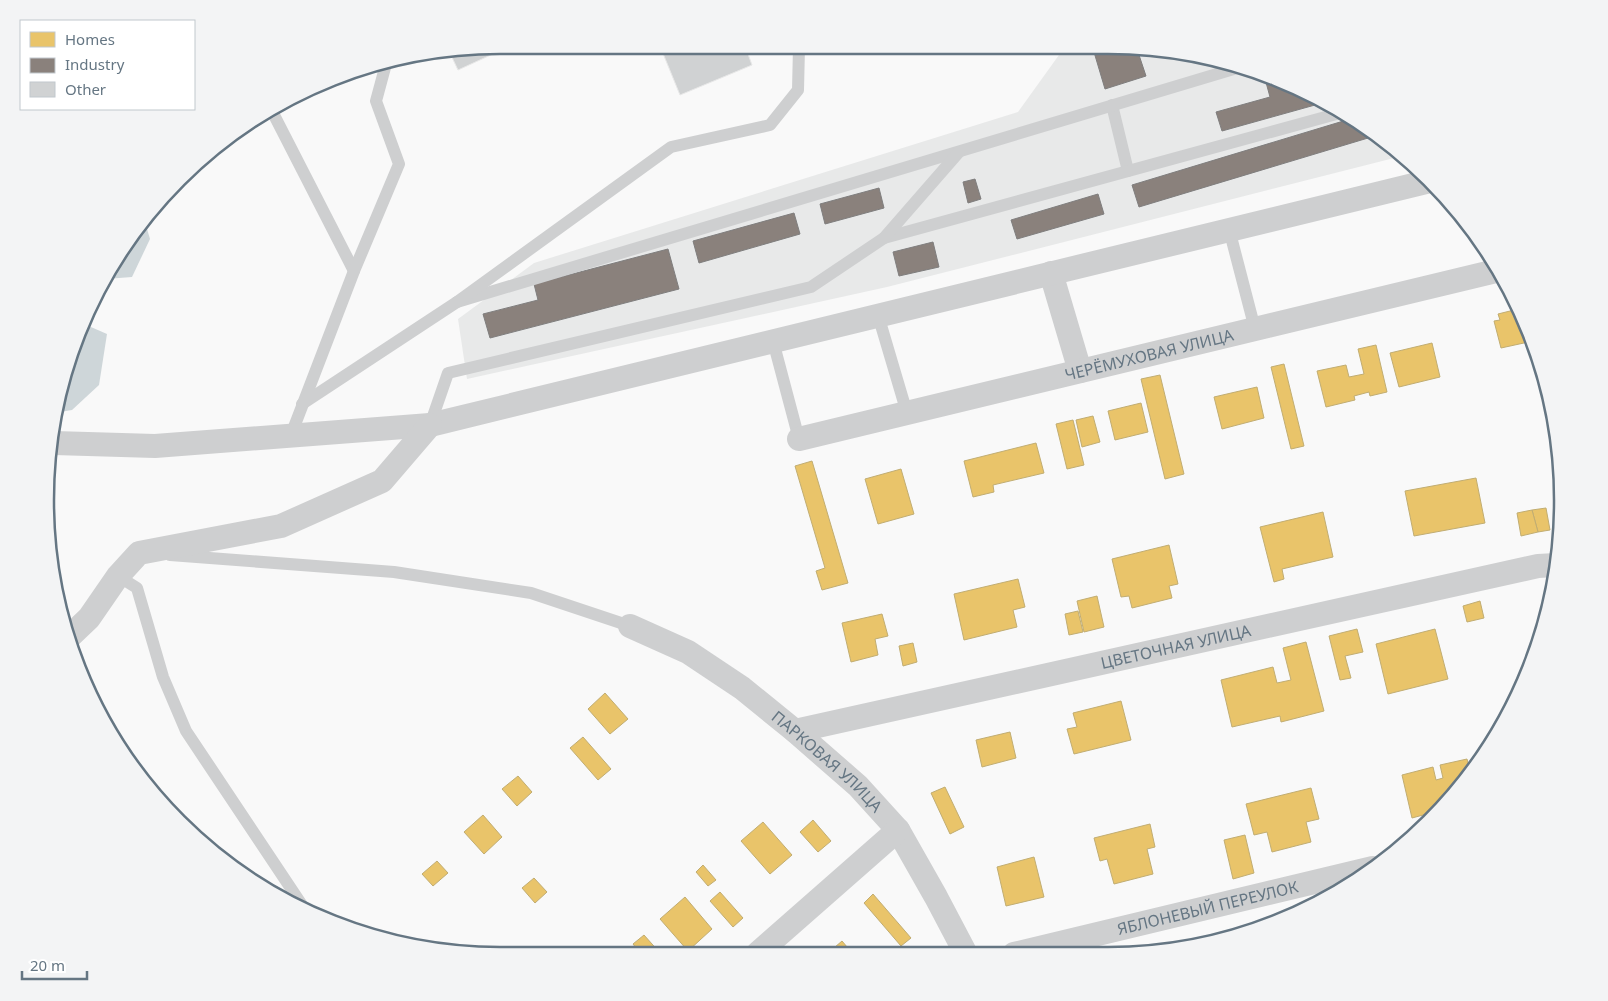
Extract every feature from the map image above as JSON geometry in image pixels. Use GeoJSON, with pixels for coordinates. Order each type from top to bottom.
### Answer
{"type":"FeatureCollection","features":[{"type":"Feature","properties":{"kind":"street"},"geometry":{"type":"LineString","coordinates":[[58,443],[156,446],[430,424],[1421,183]]}},
{"type":"Feature","properties":{"kind":"street","name":"ЧЕРЁМУХОВАЯ УЛИЦА"},"geometry":{"type":"LineString","coordinates":[[799,439],[1491,272]]}},
{"type":"Feature","properties":{"kind":"street"},"geometry":{"type":"LineString","coordinates":[[1051,273],[1080,372]]}},
{"type":"Feature","properties":{"kind":"street"},"geometry":{"type":"LineString","coordinates":[[74,633],[89,618],[118,576],[139,553],[281,526],[382,481],[430,424]]}},
{"type":"Feature","properties":{"kind":"street","name":"ЦВЕТОЧНАЯ УЛИЦА"},"geometry":{"type":"LineString","coordinates":[[795,731],[1549,565]]}},
{"type":"Feature","properties":{"kind":"street","name":"ПАРКОВАЯ УЛИЦА"},"geometry":{"type":"LineString","coordinates":[[630,626],[688,652],[742,688],[858,786],[898,830],[962,947]]}},
{"type":"Feature","properties":{"kind":"street"},"geometry":{"type":"LineString","coordinates":[[766,947],[898,830]]}},
{"type":"Feature","properties":{"kind":"street","name":"ЯБЛОНЕВЫЙ ПЕРЕУЛОК"},"geometry":{"type":"LineString","coordinates":[[1043,947],[1356,872]]}},
{"type":"Feature","properties":{"kind":"lane"},"geometry":{"type":"LineString","coordinates":[[302,404],[457,302],[671,148],[770,125],[798,90],[799,54]]}},
{"type":"Feature","properties":{"kind":"lane"},"geometry":{"type":"LineString","coordinates":[[291,435],[354,271],[399,164],[376,101],[385,69]]}},
{"type":"Feature","properties":{"kind":"lane"},"geometry":{"type":"LineString","coordinates":[[457,302],[1228,71]]}},
{"type":"Feature","properties":{"kind":"lane"},"geometry":{"type":"LineString","coordinates":[[1112,105],[1128,171]]}},
{"type":"Feature","properties":{"kind":"lane"},"geometry":{"type":"LineString","coordinates":[[884,238],[1333,115]]}},
{"type":"Feature","properties":{"kind":"lane"},"geometry":{"type":"LineString","coordinates":[[274,116],[354,271]]}},
{"type":"Feature","properties":{"kind":"lane"},"geometry":{"type":"LineString","coordinates":[[430,424],[448,373],[811,287],[884,238],[959,151]]}},
{"type":"Feature","properties":{"kind":"lane"},"geometry":{"type":"LineString","coordinates":[[1229,229],[1255,329]]}},
{"type":"Feature","properties":{"kind":"lane"},"geometry":{"type":"LineString","coordinates":[[878,315],[907,414]]}},
{"type":"Feature","properties":{"kind":"lane"},"geometry":{"type":"LineString","coordinates":[[773,341],[799,439]]}},
{"type":"Feature","properties":{"kind":"lane"},"geometry":{"type":"LineString","coordinates":[[139,553],[394,572],[531,594],[630,626]]}},
{"type":"Feature","properties":{"kind":"lane"},"geometry":{"type":"LineString","coordinates":[[118,576],[137,588],[163,677],[186,731],[297,898]]}},
{"type":"Feature","properties":{"kind":"shaded area"},"geometry":{"type":"Polygon","coordinates":[[[1060,54],[1137,55],[1166,58],[1195,62],[1223,69],[1251,77],[1278,88],[1305,100],[1356,129],[1394,158],[887,287],[467,379],[458,319],[534,263],[1018,112],[1060,54]]]}},
{"type":"Feature","properties":{"kind":"shaded area"},"geometry":{"type":"Polygon","coordinates":[[[147,228],[150,239],[132,277],[113,278],[129,252],[147,228]]]}},
{"type":"Feature","properties":{"kind":"shaded area"},"geometry":{"type":"Polygon","coordinates":[[[90,326],[107,334],[99,385],[72,410],[62,412],[77,357],[90,326]]]}},
{"type":"Feature","properties":{"kind":"building: Homes"},"geometry":{"type":"Polygon","coordinates":[[[1511,311],[1525,343],[1501,348],[1494,321],[1500,320],[1498,314],[1511,311]]]}},
{"type":"Feature","properties":{"kind":"building: Homes"},"geometry":{"type":"Polygon","coordinates":[[[1432,343],[1440,377],[1399,387],[1390,353],[1432,343]]]}},
{"type":"Feature","properties":{"kind":"building: Homes"},"geometry":{"type":"Polygon","coordinates":[[[1376,345],[1387,392],[1370,396],[1369,392],[1354,396],[1355,400],[1326,407],[1317,371],[1346,365],[1349,377],[1364,374],[1358,349],[1376,345]]]}},
{"type":"Feature","properties":{"kind":"building: Homes"},"geometry":{"type":"Polygon","coordinates":[[[1284,364],[1304,446],[1291,449],[1271,367],[1284,364]]]}},
{"type":"Feature","properties":{"kind":"building: Homes"},"geometry":{"type":"Polygon","coordinates":[[[1160,375],[1184,474],[1165,479],[1141,379],[1160,375]]]}},
{"type":"Feature","properties":{"kind":"building: Homes"},"geometry":{"type":"Polygon","coordinates":[[[1257,387],[1264,418],[1222,429],[1214,397],[1257,387]]]}},
{"type":"Feature","properties":{"kind":"building: Homes"},"geometry":{"type":"Polygon","coordinates":[[[1141,403],[1148,432],[1115,440],[1108,411],[1141,403]]]}},
{"type":"Feature","properties":{"kind":"building: Homes"},"geometry":{"type":"Polygon","coordinates":[[[1093,416],[1100,442],[1082,447],[1076,420],[1093,416]]]}},
{"type":"Feature","properties":{"kind":"building: Homes"},"geometry":{"type":"Polygon","coordinates":[[[1073,420],[1084,465],[1067,469],[1056,424],[1073,420]]]}},
{"type":"Feature","properties":{"kind":"building: Homes"},"geometry":{"type":"Polygon","coordinates":[[[1036,443],[1044,473],[993,485],[994,492],[973,497],[964,461],[1036,443]]]}},
{"type":"Feature","properties":{"kind":"building: Homes"},"geometry":{"type":"Polygon","coordinates":[[[812,461],[848,583],[822,590],[816,571],[825,568],[795,466],[812,461]]]}},
{"type":"Feature","properties":{"kind":"building: Homes"},"geometry":{"type":"Polygon","coordinates":[[[901,469],[914,514],[878,524],[865,479],[901,469]]]}},
{"type":"Feature","properties":{"kind":"building: Homes"},"geometry":{"type":"Polygon","coordinates":[[[1476,478],[1485,523],[1414,536],[1405,491],[1476,478]]]}},
{"type":"Feature","properties":{"kind":"building: Homes"},"geometry":{"type":"Polygon","coordinates":[[[1546,508],[1550,530],[1538,532],[1532,510],[1546,508]]]}},
{"type":"Feature","properties":{"kind":"building: Homes"},"geometry":{"type":"Polygon","coordinates":[[[1532,510],[1538,532],[1521,536],[1517,513],[1532,510]]]}},
{"type":"Feature","properties":{"kind":"building: Homes"},"geometry":{"type":"Polygon","coordinates":[[[1323,512],[1333,557],[1282,569],[1284,579],[1274,582],[1260,527],[1323,512]]]}},
{"type":"Feature","properties":{"kind":"building: Homes"},"geometry":{"type":"Polygon","coordinates":[[[1169,545],[1178,584],[1169,586],[1172,598],[1132,608],[1129,596],[1121,597],[1112,559],[1169,545]]]}},
{"type":"Feature","properties":{"kind":"building: Homes"},"geometry":{"type":"Polygon","coordinates":[[[1018,579],[1025,607],[1013,610],[1017,627],[964,640],[954,594],[1018,579]]]}},
{"type":"Feature","properties":{"kind":"building: Homes"},"geometry":{"type":"Polygon","coordinates":[[[1097,596],[1104,627],[1084,632],[1077,601],[1097,596]]]}},
{"type":"Feature","properties":{"kind":"building: Homes"},"geometry":{"type":"Polygon","coordinates":[[[1480,601],[1484,618],[1467,622],[1463,606],[1480,601]]]}},
{"type":"Feature","properties":{"kind":"building: Homes"},"geometry":{"type":"Polygon","coordinates":[[[1078,611],[1083,632],[1069,635],[1065,614],[1078,611]]]}},
{"type":"Feature","properties":{"kind":"building: Homes"},"geometry":{"type":"Polygon","coordinates":[[[882,614],[888,636],[875,639],[878,655],[851,662],[842,623],[882,614]]]}},
{"type":"Feature","properties":{"kind":"building: Homes"},"geometry":{"type":"Polygon","coordinates":[[[1357,629],[1363,652],[1345,656],[1351,678],[1340,680],[1329,636],[1357,629]]]}},
{"type":"Feature","properties":{"kind":"building: Homes"},"geometry":{"type":"Polygon","coordinates":[[[1435,629],[1448,679],[1388,694],[1376,644],[1435,629]]]}},
{"type":"Feature","properties":{"kind":"building: Homes"},"geometry":{"type":"Polygon","coordinates":[[[1306,642],[1324,711],[1281,722],[1280,716],[1232,727],[1221,680],[1273,667],[1277,683],[1291,680],[1283,648],[1306,642]]]}},
{"type":"Feature","properties":{"kind":"building: Homes"},"geometry":{"type":"Polygon","coordinates":[[[913,643],[917,662],[903,666],[899,646],[913,643]]]}},
{"type":"Feature","properties":{"kind":"building: Homes"},"geometry":{"type":"Polygon","coordinates":[[[605,693],[628,719],[610,734],[588,709],[605,693]]]}},
{"type":"Feature","properties":{"kind":"building: Homes"},"geometry":{"type":"Polygon","coordinates":[[[1121,701],[1131,740],[1074,754],[1067,729],[1077,727],[1073,713],[1121,701]]]}},
{"type":"Feature","properties":{"kind":"building: Homes"},"geometry":{"type":"Polygon","coordinates":[[[1010,732],[1016,758],[982,767],[976,740],[1010,732]]]}},
{"type":"Feature","properties":{"kind":"building: Homes"},"geometry":{"type":"Polygon","coordinates":[[[583,737],[611,769],[598,780],[570,748],[583,737]]]}},
{"type":"Feature","properties":{"kind":"building: Homes"},"geometry":{"type":"Polygon","coordinates":[[[1467,759],[1468,764],[1424,815],[1412,818],[1402,775],[1433,767],[1436,780],[1443,778],[1440,765],[1467,759]]]}},
{"type":"Feature","properties":{"kind":"building: Homes"},"geometry":{"type":"Polygon","coordinates":[[[518,776],[532,792],[517,806],[502,789],[518,776]]]}},
{"type":"Feature","properties":{"kind":"building: Homes"},"geometry":{"type":"Polygon","coordinates":[[[945,787],[964,827],[950,834],[931,793],[945,787]]]}},
{"type":"Feature","properties":{"kind":"building: Homes"},"geometry":{"type":"Polygon","coordinates":[[[1311,788],[1319,819],[1306,822],[1311,842],[1272,852],[1267,832],[1254,835],[1246,804],[1311,788]]]}},
{"type":"Feature","properties":{"kind":"building: Homes"},"geometry":{"type":"Polygon","coordinates":[[[483,815],[502,837],[484,854],[464,832],[483,815]]]}},
{"type":"Feature","properties":{"kind":"building: Homes"},"geometry":{"type":"Polygon","coordinates":[[[813,820],[831,841],[818,852],[800,832],[813,820]]]}},
{"type":"Feature","properties":{"kind":"building: Homes"},"geometry":{"type":"Polygon","coordinates":[[[763,822],[792,855],[770,874],[741,841],[763,822]]]}},
{"type":"Feature","properties":{"kind":"building: Homes"},"geometry":{"type":"Polygon","coordinates":[[[1150,824],[1155,847],[1147,849],[1153,874],[1114,884],[1107,859],[1100,861],[1094,838],[1150,824]]]}},
{"type":"Feature","properties":{"kind":"building: Homes"},"geometry":{"type":"Polygon","coordinates":[[[1245,835],[1254,873],[1233,879],[1224,840],[1245,835]]]}},
{"type":"Feature","properties":{"kind":"building: Homes"},"geometry":{"type":"Polygon","coordinates":[[[1034,857],[1044,897],[1006,906],[997,867],[1034,857]]]}},
{"type":"Feature","properties":{"kind":"building: Homes"},"geometry":{"type":"Polygon","coordinates":[[[437,861],[448,873],[433,886],[422,874],[437,861]]]}},
{"type":"Feature","properties":{"kind":"building: Homes"},"geometry":{"type":"Polygon","coordinates":[[[703,865],[716,880],[708,886],[696,872],[703,865]]]}},
{"type":"Feature","properties":{"kind":"building: Homes"},"geometry":{"type":"Polygon","coordinates":[[[534,878],[547,892],[535,903],[522,888],[534,878]]]}},
{"type":"Feature","properties":{"kind":"building: Homes"},"geometry":{"type":"Polygon","coordinates":[[[720,892],[743,918],[733,927],[710,901],[720,892]]]}},
{"type":"Feature","properties":{"kind":"building: Homes"},"geometry":{"type":"Polygon","coordinates":[[[873,894],[911,938],[901,946],[864,903],[873,894]]]}},
{"type":"Feature","properties":{"kind":"building: Homes"},"geometry":{"type":"Polygon","coordinates":[[[685,897],[712,929],[692,947],[684,947],[660,919],[685,897]]]}},
{"type":"Feature","properties":{"kind":"building: Homes"},"geometry":{"type":"Polygon","coordinates":[[[644,935],[655,947],[635,947],[633,944],[644,935]]]}},
{"type":"Feature","properties":{"kind":"building: Homes"},"geometry":{"type":"Polygon","coordinates":[[[842,941],[847,947],[835,947],[842,941]]]}},
{"type":"Feature","properties":{"kind":"building: Industry"},"geometry":{"type":"Polygon","coordinates":[[[1095,54],[1139,55],[1146,76],[1105,89],[1095,54]]]}},
{"type":"Feature","properties":{"kind":"building: Industry"},"geometry":{"type":"Polygon","coordinates":[[[1266,83],[1315,105],[1222,131],[1216,112],[1270,97],[1266,83]]]}},
{"type":"Feature","properties":{"kind":"building: Industry"},"geometry":{"type":"Polygon","coordinates":[[[1343,121],[1368,138],[1139,207],[1132,185],[1343,121]]]}},
{"type":"Feature","properties":{"kind":"building: Industry"},"geometry":{"type":"Polygon","coordinates":[[[975,179],[981,199],[968,203],[963,182],[975,179]]]}},
{"type":"Feature","properties":{"kind":"building: Industry"},"geometry":{"type":"Polygon","coordinates":[[[879,188],[884,208],[825,224],[820,204],[879,188]]]}},
{"type":"Feature","properties":{"kind":"building: Industry"},"geometry":{"type":"Polygon","coordinates":[[[1098,194],[1104,214],[1017,239],[1011,220],[1098,194]]]}},
{"type":"Feature","properties":{"kind":"building: Industry"},"geometry":{"type":"Polygon","coordinates":[[[794,213],[800,234],[699,263],[693,241],[794,213]]]}},
{"type":"Feature","properties":{"kind":"building: Industry"},"geometry":{"type":"Polygon","coordinates":[[[933,242],[939,267],[899,276],[893,252],[933,242]]]}},
{"type":"Feature","properties":{"kind":"building: Industry"},"geometry":{"type":"Polygon","coordinates":[[[668,249],[679,289],[490,338],[483,314],[538,300],[534,284],[668,249]]]}},
{"type":"Feature","properties":{"kind":"building: Other"},"geometry":{"type":"Polygon","coordinates":[[[492,54],[458,70],[452,57],[492,54]]]}},
{"type":"Feature","properties":{"kind":"building: Other"},"geometry":{"type":"Polygon","coordinates":[[[663,54],[748,54],[752,65],[680,95],[663,54]]]}}]}
